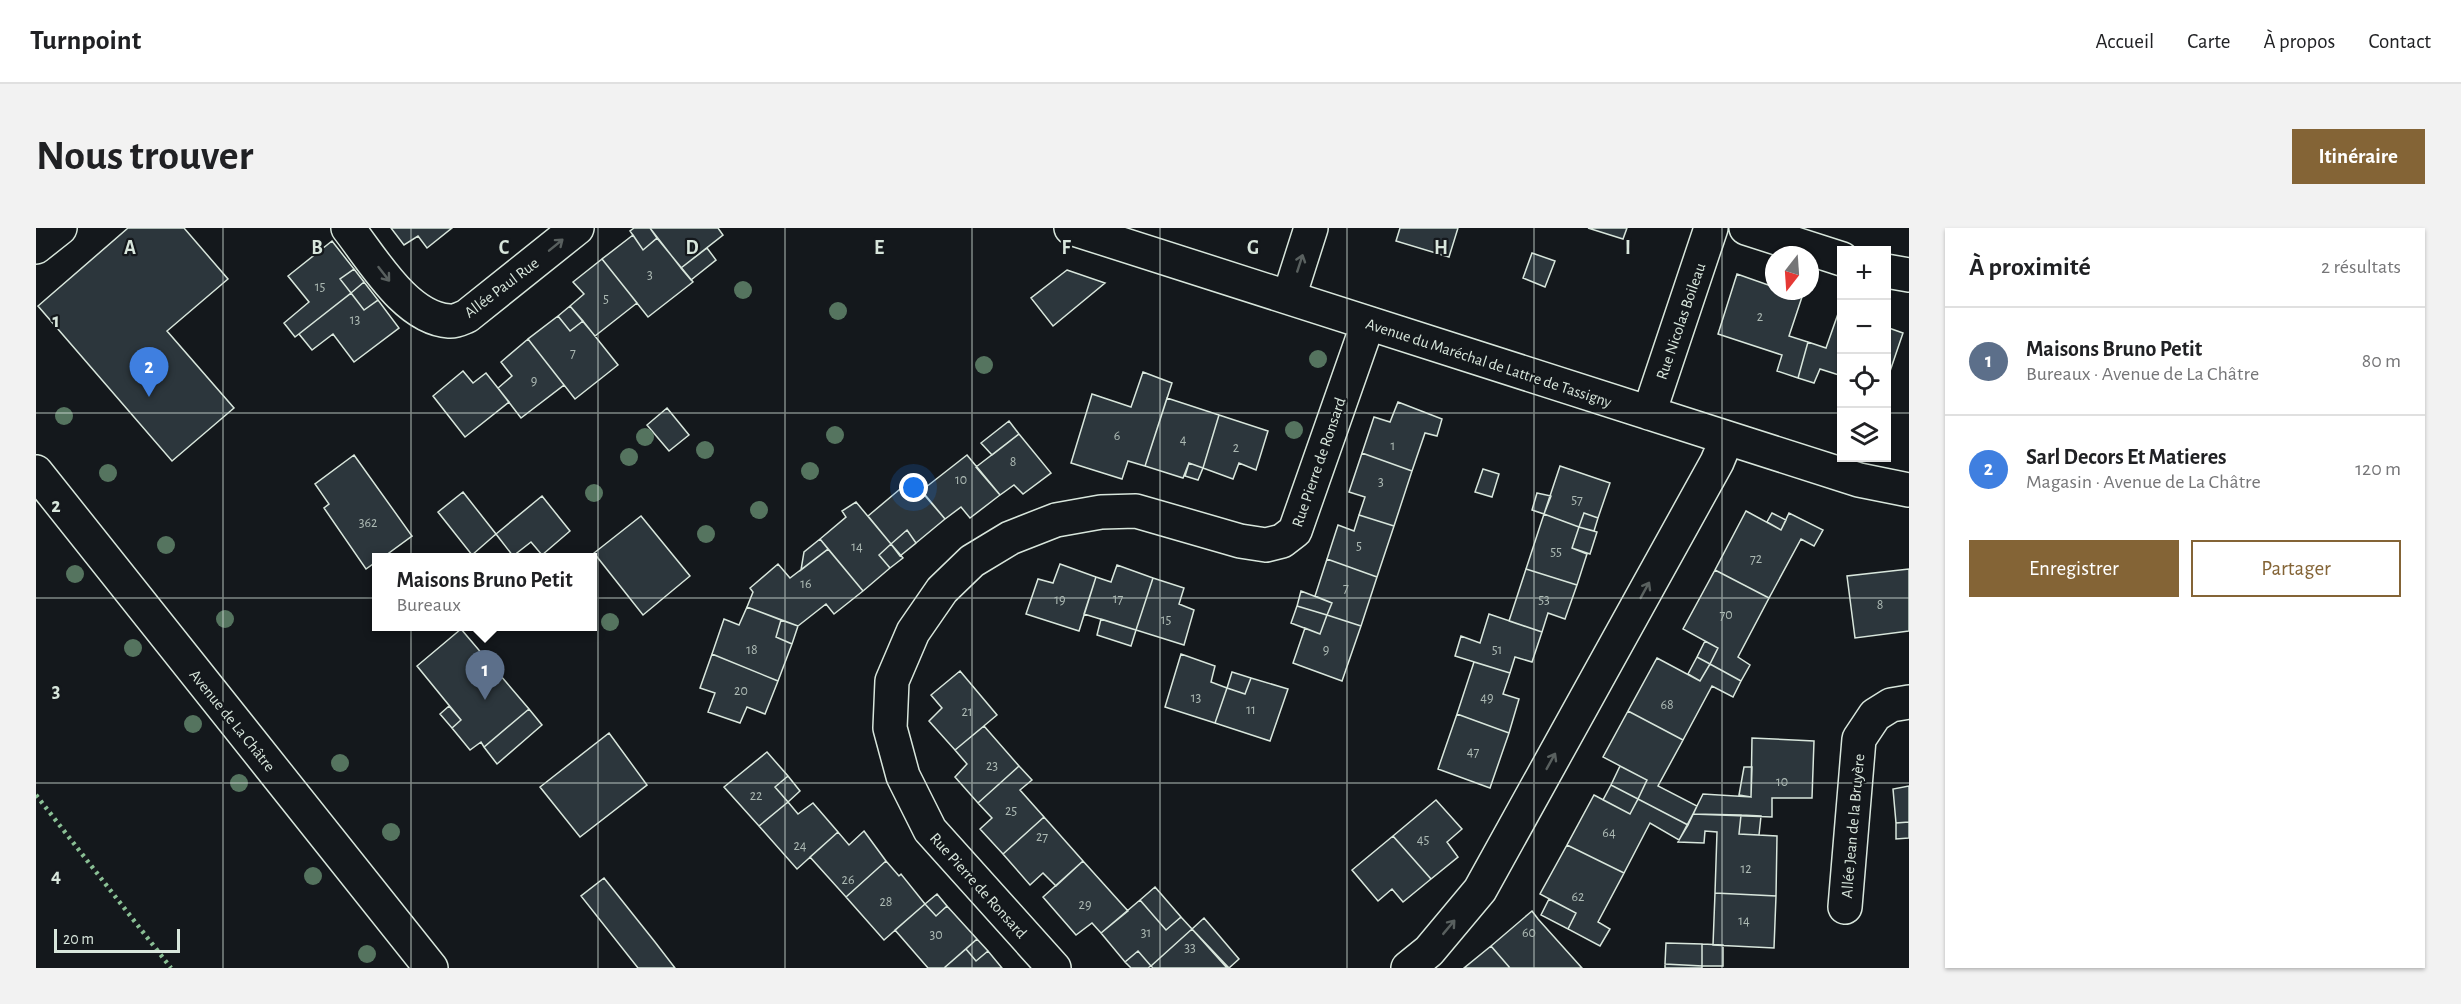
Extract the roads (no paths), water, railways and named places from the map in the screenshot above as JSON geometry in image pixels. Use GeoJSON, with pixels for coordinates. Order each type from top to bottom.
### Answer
{"type":"FeatureCollection","features":[{"type":"Feature","properties":{"kind":"street"},"geometry":{"type":"LineString","coordinates":[[36,247],[60,228]]}},
{"type":"Feature","properties":{"kind":"street","name":"Allée Paul Rue"},"geometry":{"type":"LineString","coordinates":[[348,228],[404,299],[426,316],[452,322],[467,316],[577,228]]}},
{"type":"Feature","properties":{"kind":"street","name":"Avenue du Maréchal de Lattre de Tassigny"},"geometry":{"type":"LineString","coordinates":[[1071,228],[1859,480],[1909,490]]}},
{"type":"Feature","properties":{"kind":"street"},"geometry":{"type":"LineString","coordinates":[[1289,297],[1311,228]]}},
{"type":"Feature","properties":{"kind":"street","name":"Rue Nicolas Boileau"},"geometry":{"type":"LineString","coordinates":[[1649,413],[1711,228]]}},
{"type":"Feature","properties":{"kind":"street"},"geometry":{"type":"LineString","coordinates":[[1746,228],[1837,257]]}},
{"type":"Feature","properties":{"kind":"street"},"geometry":{"type":"LineString","coordinates":[[1891,272],[1909,275]]}},
{"type":"Feature","properties":{"kind":"street","name":"Rue Pierre de Ronsard"},"geometry":{"type":"LineString","coordinates":[[1054,968],[930,830],[903,776],[890,728],[892,681],[913,632],[942,590],[972,561],[1010,538],[1056,520],[1101,512],[1136,511],[1240,541],[1266,545],[1282,541],[1295,531],[1368,323]]}},
{"type":"Feature","properties":{"kind":"street"},"geometry":{"type":"LineString","coordinates":[[1408,968],[1429,951],[1480,890],[1717,462],[1727,438]]}},
{"type":"Feature","properties":{"kind":"street","name":"Avenue de La Châtre"},"geometry":{"type":"LineString","coordinates":[[36,472],[431,968]]}},
{"type":"Feature","properties":{"kind":"street","name":"Allée Jean de la Bruyère"},"geometry":{"type":"LineString","coordinates":[[1845,907],[1859,739],[1875,715],[1891,705],[1909,702]]}},
{"type":"Feature","properties":{"kind":"place","name":"Sarl Decors Et Matieres"},"geometry":{"type":"Point","coordinates":[149,397]}},
{"type":"Feature","properties":{"kind":"place","name":"Maisons Bruno Petit"},"geometry":{"type":"Point","coordinates":[485,700]}}]}
